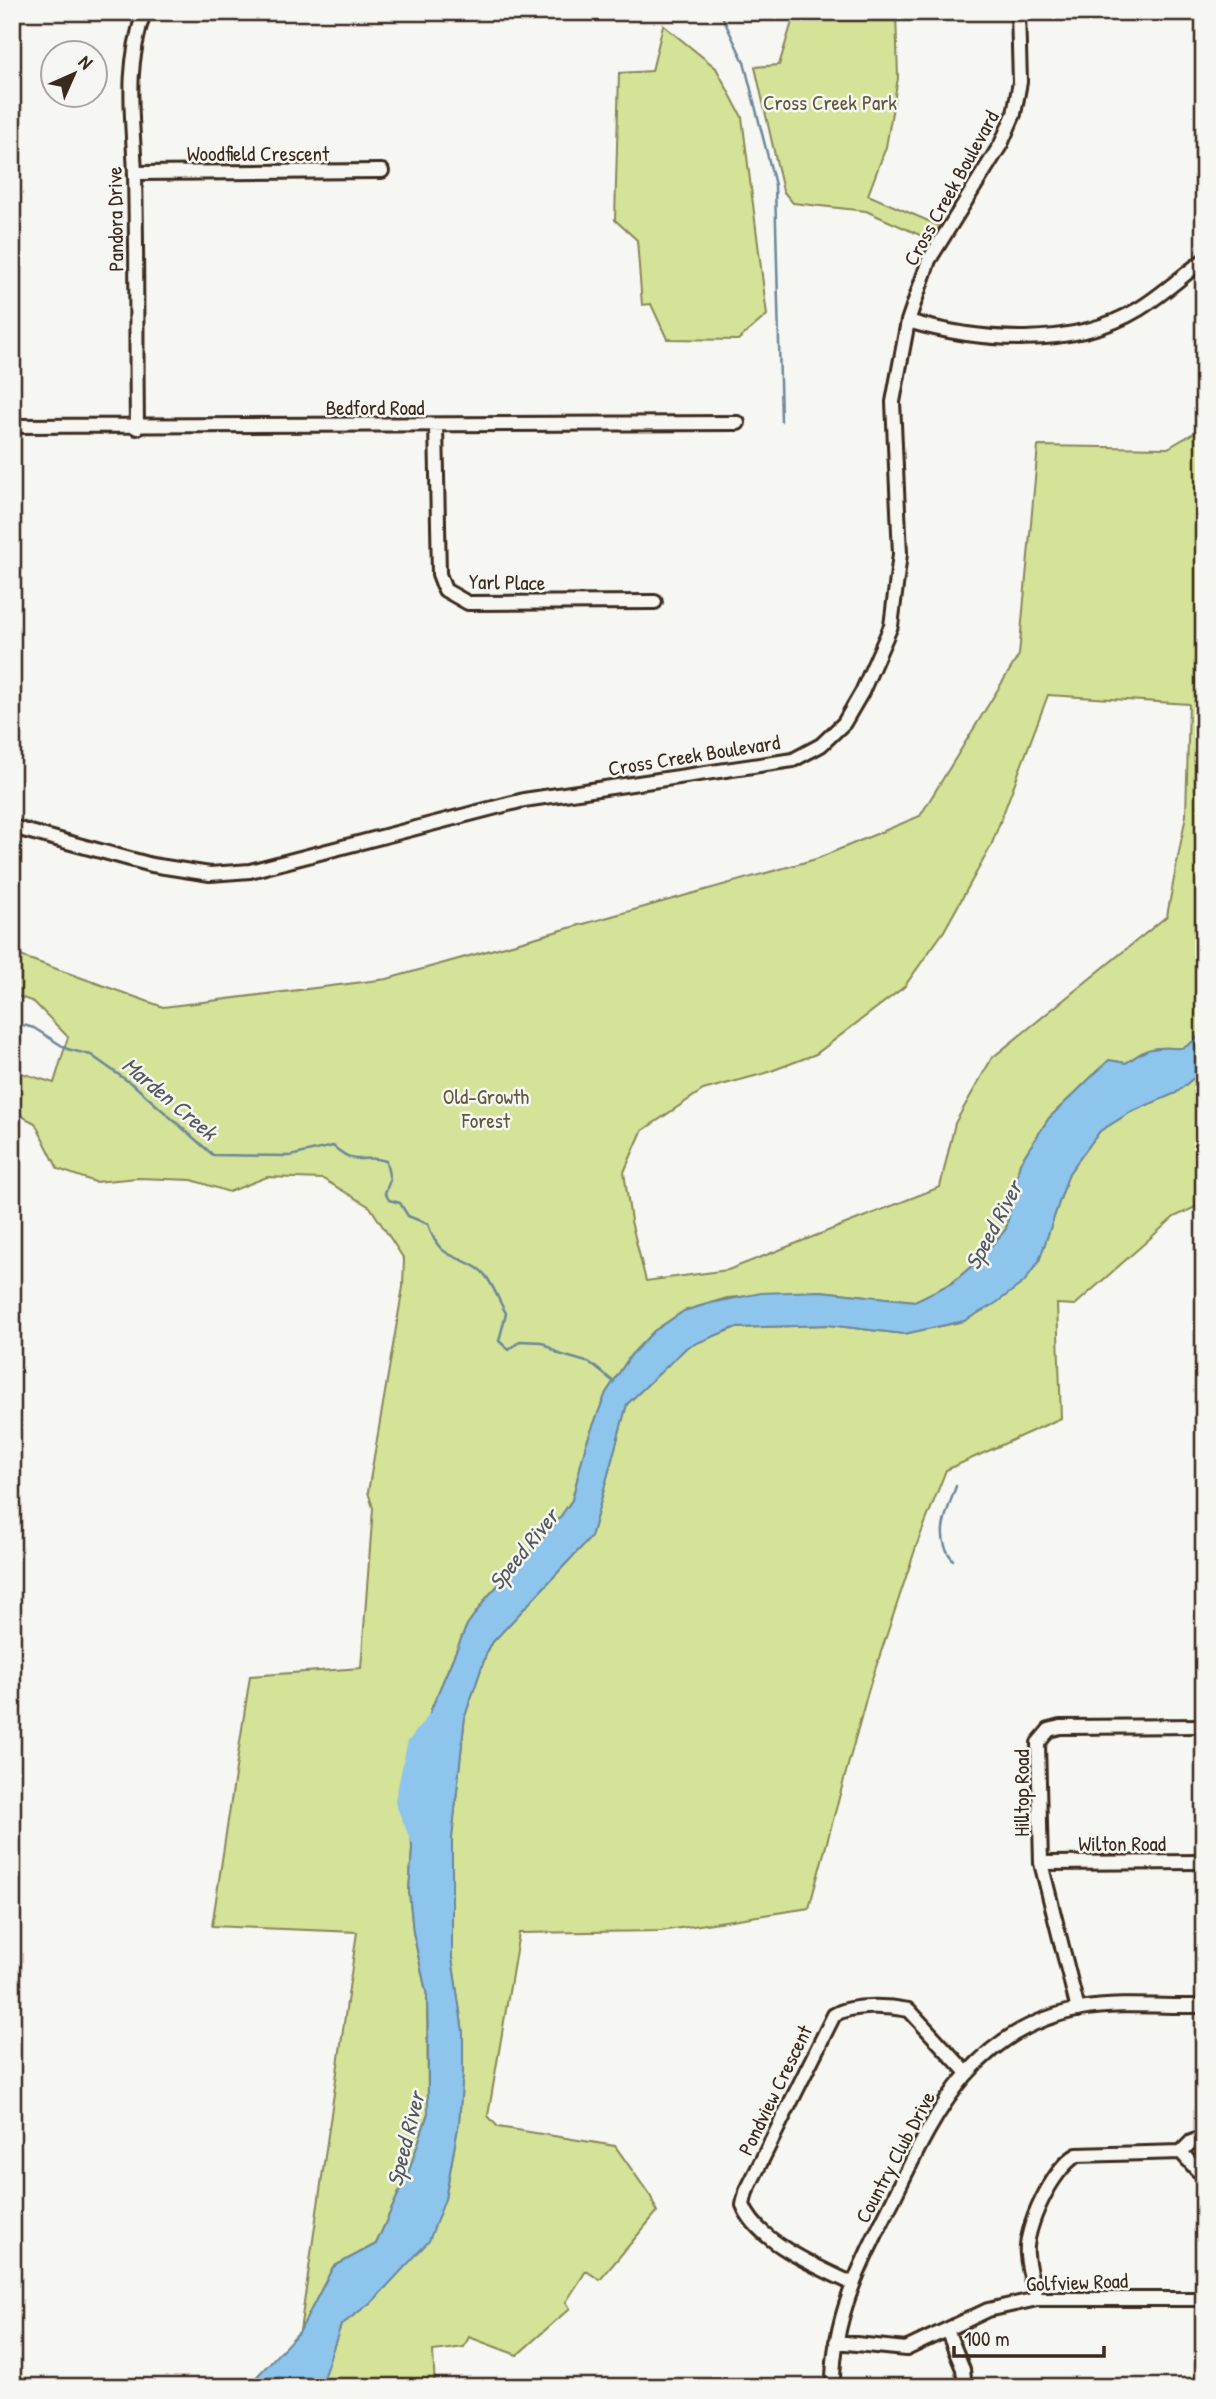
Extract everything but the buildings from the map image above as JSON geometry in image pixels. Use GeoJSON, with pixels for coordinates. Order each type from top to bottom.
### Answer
{"type":"FeatureCollection","features":[{"type":"Feature","properties":{"kind":"street","name":"Pandora Drive"},"geometry":{"type":"LineString","coordinates":[[137,428],[135,173],[130,115],[132,46],[144,12]]}},
{"type":"Feature","properties":{"kind":"street","name":"Cross Creek Boulevard"},"geometry":{"type":"LineString","coordinates":[[12,827],[152,866],[209,874],[237,872],[524,800],[793,760],[821,745],[844,723],[862,692],[891,626],[900,554],[893,402],[908,321],[929,260],[1001,144],[1014,114],[1020,82],[1018,12]]}},
{"type":"Feature","properties":{"kind":"street","name":"Woodfield Crescent"},"geometry":{"type":"LineString","coordinates":[[135,173],[382,171]]}},
{"type":"Feature","properties":{"kind":"street"},"geometry":{"type":"LineString","coordinates":[[908,321],[932,328],[1023,339],[1098,327],[1138,309],[1204,260]]}},
{"type":"Feature","properties":{"kind":"street","name":"Bedford Road"},"geometry":{"type":"LineString","coordinates":[[12,426],[137,428],[738,423]]}},
{"type":"Feature","properties":{"kind":"street","name":"Yarl Place"},"geometry":{"type":"LineString","coordinates":[[436,425],[439,574],[452,597],[468,603],[655,602]]}},
{"type":"Feature","properties":{"kind":"street","name":"Hilltop Road"},"geometry":{"type":"LineString","coordinates":[[1078,2010],[1041,1863],[1037,1751],[1045,1733],[1060,1727],[1204,1726]]}},
{"type":"Feature","properties":{"kind":"street","name":"Wilton Road"},"geometry":{"type":"LineString","coordinates":[[1041,1863],[1204,1862]]}},
{"type":"Feature","properties":{"kind":"street","name":"Country Club Drive"},"geometry":{"type":"LineString","coordinates":[[833,2387],[836,2343],[851,2283],[931,2122],[966,2072],[1019,2033],[1078,2010],[1204,2006]]}},
{"type":"Feature","properties":{"kind":"street","name":"Pondview Crescent"},"geometry":{"type":"LineString","coordinates":[[851,2283],[789,2252],[751,2218],[743,2205],[746,2192],[834,2015],[841,2011],[862,2008],[909,2010],[966,2072]]}},
{"type":"Feature","properties":{"kind":"street"},"geometry":{"type":"LineString","coordinates":[[1037,2299],[1027,2256],[1027,2234],[1064,2162],[1077,2155],[1181,2152],[1191,2142],[1204,2137]]}},
{"type":"Feature","properties":{"kind":"street"},"geometry":{"type":"LineString","coordinates":[[1181,2152],[1197,2170],[1204,2172]]}},
{"type":"Feature","properties":{"kind":"street","name":"Golfview Road"},"geometry":{"type":"LineString","coordinates":[[836,2343],[906,2349],[988,2310],[1037,2299],[1204,2299]]}},
{"type":"Feature","properties":{"kind":"street"},"geometry":{"type":"LineString","coordinates":[[947,2330],[963,2369],[965,2387]]}},
{"type":"Feature","properties":{"kind":"green space","name":"Cross Creek Park"},"geometry":{"type":"Polygon","coordinates":[[[795,12],[896,12],[898,78],[886,147],[868,195],[940,226],[931,240],[866,211],[793,203],[783,191],[755,67],[779,65],[795,12]]]}},
{"type":"Feature","properties":{"kind":"green space"},"geometry":{"type":"Polygon","coordinates":[[[663,25],[716,68],[742,117],[767,315],[738,340],[667,339],[651,304],[642,305],[637,240],[615,220],[619,73],[652,71],[663,25]]]}},
{"type":"Feature","properties":{"kind":"green space","name":"Old-Growth Forest"},"geometry":{"type":"Polygon","coordinates":[[[1204,427],[1204,1031],[1184,1047],[1149,1050],[1126,1063],[1109,1060],[1049,1118],[1020,1163],[1006,1229],[980,1259],[952,1283],[915,1301],[820,1291],[727,1298],[684,1311],[654,1331],[631,1355],[606,1393],[586,1444],[572,1500],[554,1526],[488,1596],[467,1625],[432,1707],[410,1778],[412,1849],[409,1891],[413,1932],[427,1996],[428,2113],[410,2168],[376,2244],[333,2267],[300,2331],[357,1932],[212,1926],[250,1676],[361,1668],[373,1508],[368,1492],[403,1287],[404,1259],[370,1207],[323,1179],[267,1177],[229,1192],[192,1180],[138,1178],[95,1182],[58,1169],[35,1123],[12,1111],[12,1070],[54,1083],[68,1037],[34,1002],[12,994],[12,953],[163,1007],[387,979],[816,859],[920,816],[1019,655],[1038,446],[1168,448],[1204,427]],[[1048,695],[991,846],[944,931],[904,987],[816,1054],[766,1073],[703,1090],[642,1131],[624,1172],[631,1221],[646,1281],[728,1270],[940,1187],[955,1123],[992,1058],[1167,916],[1186,815],[1189,704],[1048,695]]]}},
{"type":"Feature","properties":{"kind":"green space"},"geometry":{"type":"Polygon","coordinates":[[[1204,1069],[1204,1203],[1174,1217],[1075,1305],[1057,1304],[1061,1418],[946,1470],[917,1544],[869,1688],[809,1908],[661,1931],[519,1933],[488,2116],[498,2127],[615,2146],[651,2197],[657,2212],[600,2280],[586,2271],[566,2302],[570,2308],[517,2355],[469,2337],[464,2347],[433,2351],[435,2387],[316,2387],[322,2381],[341,2325],[374,2300],[445,2199],[459,2122],[463,2072],[463,2032],[452,1958],[452,1838],[465,1716],[489,1646],[591,1537],[627,1404],[687,1347],[734,1328],[828,1325],[904,1334],[964,1321],[1039,1261],[1069,1173],[1100,1131],[1131,1112],[1176,1093],[1204,1069]]]}},
{"type":"Feature","properties":{"kind":"water"},"geometry":{"type":"Polygon","coordinates":[[[1204,1031],[1204,1069],[1176,1093],[1131,1112],[1100,1131],[1069,1173],[1039,1261],[1024,1282],[996,1303],[964,1321],[904,1334],[828,1325],[734,1328],[687,1347],[627,1404],[591,1537],[489,1646],[465,1716],[452,1838],[452,1958],[463,2032],[463,2072],[459,2122],[445,2199],[429,2241],[374,2300],[341,2325],[322,2381],[316,2387],[247,2387],[300,2331],[333,2267],[376,2244],[410,2168],[428,2113],[428,2035],[427,1996],[413,1932],[409,1891],[412,1849],[410,1778],[432,1707],[467,1625],[488,1596],[554,1526],[572,1500],[586,1444],[606,1393],[631,1355],[654,1331],[684,1311],[711,1303],[761,1293],[820,1291],[915,1301],[952,1283],[980,1259],[1006,1229],[1020,1163],[1049,1118],[1109,1060],[1126,1063],[1149,1050],[1184,1047],[1204,1031]]]}},
{"type":"Feature","properties":{"kind":"waterway"},"geometry":{"type":"LineString","coordinates":[[720,12],[744,62],[775,185],[781,421]]}},
{"type":"Feature","properties":{"kind":"waterway","name":"Marden Creek"},"geometry":{"type":"LineString","coordinates":[[12,1022],[34,1028],[67,1049],[91,1055],[136,1087],[213,1155],[290,1156],[333,1146],[355,1159],[386,1161],[390,1180],[385,1193],[389,1200],[400,1203],[408,1216],[428,1224],[443,1251],[471,1264],[488,1279],[506,1313],[499,1341],[509,1350],[520,1341],[542,1342],[559,1354],[590,1363],[614,1382]]}},
{"type":"Feature","properties":{"kind":"waterway"},"geometry":{"type":"LineString","coordinates":[[953,1560],[947,1551],[943,1533],[956,1486]]}},
{"type":"Feature","properties":{"kind":"waterway","name":"Speed River"},"geometry":{"type":"LineString","coordinates":[[420,1839],[404,1801],[416,1746],[436,1720]]}},
{"type":"Feature","properties":{"kind":"waterway"},"geometry":{"type":"LineString","coordinates":[[322,2381],[325,2387]]}}]}
